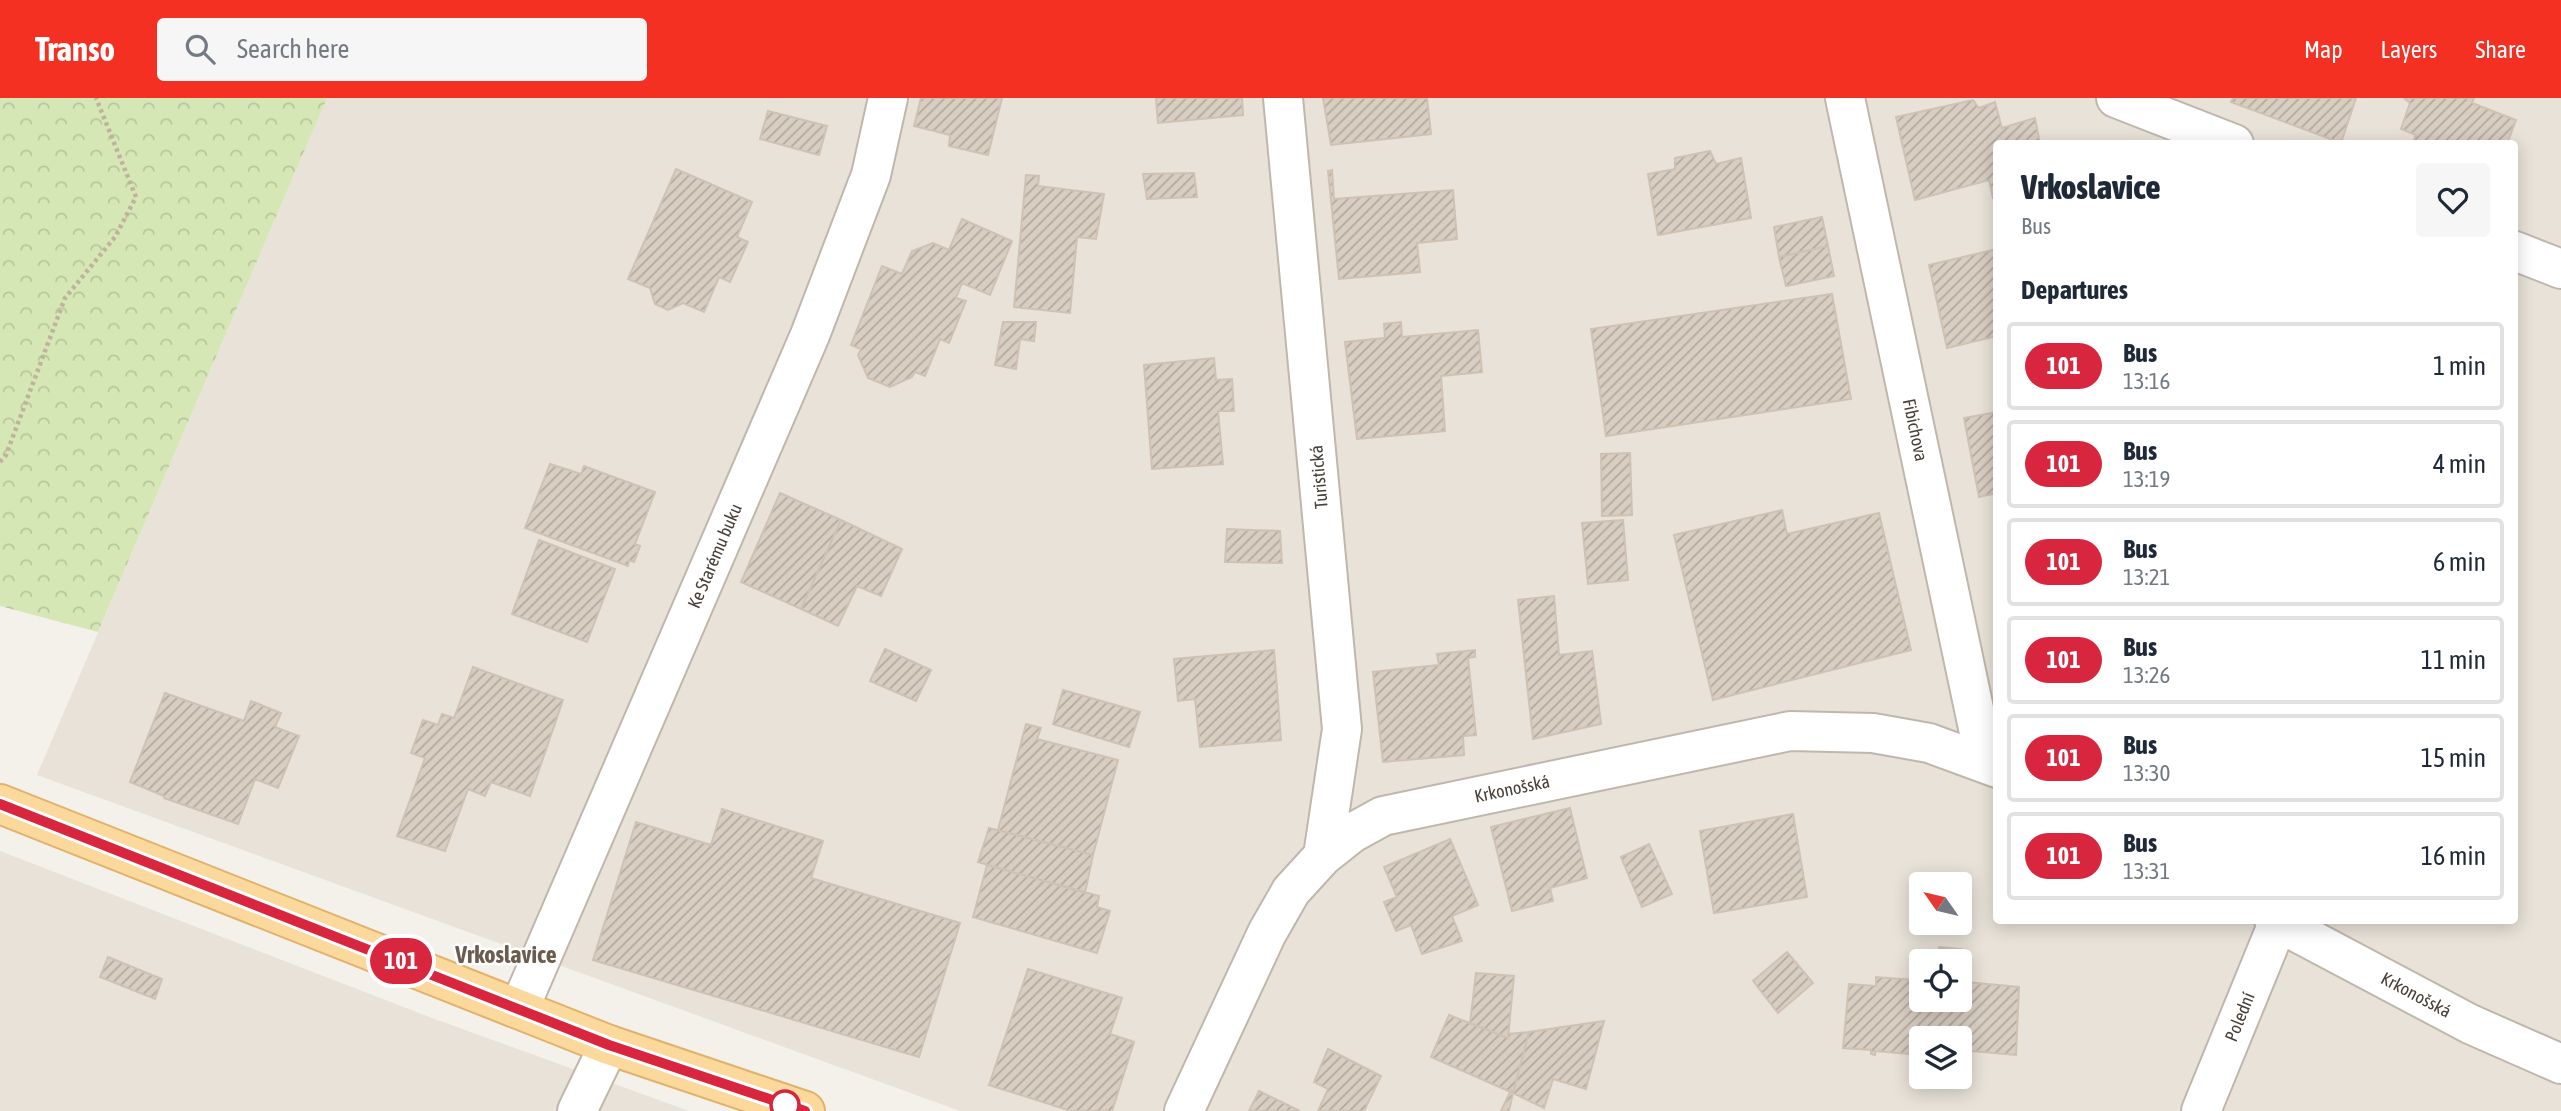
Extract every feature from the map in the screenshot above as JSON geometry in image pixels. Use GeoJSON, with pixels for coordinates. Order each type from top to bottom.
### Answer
{"type":"FeatureCollection","features":[{"type":"Feature","properties":{"kind":"main road"},"geometry":{"type":"LineString","coordinates":[[0,804],[520,1007],[609,1045],[805,1111]]}},
{"type":"Feature","properties":{"kind":"street","name":"Ke Starému buku"},"geometry":{"type":"LineString","coordinates":[[520,1007],[810,335],[871,175],[888,98]]}},
{"type":"Feature","properties":{"kind":"street","name":"Turistická"},"geometry":{"type":"LineString","coordinates":[[1283,98],[1342,729],[1323,856]]}},
{"type":"Feature","properties":{"kind":"street","name":"Fibichova"},"geometry":{"type":"LineString","coordinates":[[1845,98],[1991,765]]}},
{"type":"Feature","properties":{"kind":"street"},"geometry":{"type":"LineString","coordinates":[[2116,98],[2224,140]]}},
{"type":"Feature","properties":{"kind":"street"},"geometry":{"type":"LineString","coordinates":[[2518,252],[2561,269]]}},
{"type":"Feature","properties":{"kind":"street","name":"Krkonošská"},"geometry":{"type":"LineString","coordinates":[[1184,1111],[1267,933],[1291,891],[1323,856],[1352,833],[1383,816],[1790,731],[1873,733],[1929,743],[1991,765]]}},
{"type":"Feature","properties":{"kind":"street","name":"Polední"},"geometry":{"type":"LineString","coordinates":[[2201,1111],[2275,924]]}},
{"type":"Feature","properties":{"kind":"street","name":"Krkonošská"},"geometry":{"type":"LineString","coordinates":[[2280,924],[2470,1024],[2561,1064]]}},
{"type":"Feature","properties":{"kind":"street"},"geometry":{"type":"LineString","coordinates":[[577,1111],[609,1045]]}},
{"type":"Feature","properties":{"kind":"path"},"geometry":{"type":"LineString","coordinates":[[0,462],[6,455],[65,298],[115,237],[136,197],[96,98]]}},
{"type":"Feature","properties":{"kind":"shaded area"},"geometry":{"type":"Polygon","coordinates":[[[327,98],[2561,98],[2561,1111],[960,1111],[37,775],[327,98]]]}},
{"type":"Feature","properties":{"kind":"shaded area"},"geometry":{"type":"Polygon","coordinates":[[[0,851],[432,1018],[689,1111],[0,1111],[0,851]]]}},
{"type":"Feature","properties":{"kind":"green space"},"geometry":{"type":"Polygon","coordinates":[[[0,98],[327,98],[98,632],[0,606],[0,98]]]}},
{"type":"Feature","properties":{"kind":"building"},"geometry":{"type":"Polygon","coordinates":[[[921,98],[1002,98],[988,155],[949,146],[950,135],[914,126],[921,98]]]}},
{"type":"Feature","properties":{"kind":"building"},"geometry":{"type":"Polygon","coordinates":[[[1156,98],[1242,98],[1243,115],[1158,123],[1156,98]]]}},
{"type":"Feature","properties":{"kind":"building"},"geometry":{"type":"Polygon","coordinates":[[[1323,98],[1427,98],[1431,134],[1331,145],[1323,98]]]}},
{"type":"Feature","properties":{"kind":"building"},"geometry":{"type":"Polygon","coordinates":[[[2233,98],[2356,98],[2342,140],[2333,140],[2231,102],[2233,98]]]}},
{"type":"Feature","properties":{"kind":"building"},"geometry":{"type":"Polygon","coordinates":[[[2404,98],[2474,98],[2472,103],[2516,120],[2508,140],[2414,140],[2416,135],[2401,129],[2410,103],[2404,98]]]}},
{"type":"Feature","properties":{"kind":"building"},"geometry":{"type":"Polygon","coordinates":[[[1973,100],[1979,108],[1995,102],[2002,128],[2035,118],[2039,140],[1993,140],[1993,198],[1989,180],[1915,200],[1896,117],[1973,100]]]}},
{"type":"Feature","properties":{"kind":"building"},"geometry":{"type":"Polygon","coordinates":[[[768,111],[827,126],[819,155],[760,139],[768,111]]]}},
{"type":"Feature","properties":{"kind":"building"},"geometry":{"type":"Polygon","coordinates":[[[1710,151],[1716,164],[1741,158],[1751,218],[1658,235],[1648,174],[1675,169],[1675,158],[1710,151]]]}},
{"type":"Feature","properties":{"kind":"building"},"geometry":{"type":"Polygon","coordinates":[[[676,169],[752,202],[737,237],[748,242],[730,282],[719,277],[704,312],[683,303],[668,310],[655,304],[650,288],[628,279],[676,169]]]}},
{"type":"Feature","properties":{"kind":"building"},"geometry":{"type":"Polygon","coordinates":[[[1332,170],[1334,199],[1453,190],[1457,239],[1417,243],[1420,272],[1339,279],[1328,171],[1332,170]]]}},
{"type":"Feature","properties":{"kind":"building"},"geometry":{"type":"Polygon","coordinates":[[[1194,173],[1197,197],[1147,199],[1143,174],[1194,173]]]}},
{"type":"Feature","properties":{"kind":"building"},"geometry":{"type":"Polygon","coordinates":[[[1026,175],[1039,176],[1038,186],[1104,194],[1096,239],[1077,237],[1070,313],[1014,307],[1026,175]]]}},
{"type":"Feature","properties":{"kind":"building"},"geometry":{"type":"Polygon","coordinates":[[[1822,217],[1828,246],[1779,257],[1774,227],[1822,217]]]}},
{"type":"Feature","properties":{"kind":"building"},"geometry":{"type":"Polygon","coordinates":[[[962,219],[1012,241],[990,295],[962,283],[956,298],[966,301],[949,343],[940,339],[925,376],[915,372],[912,377],[890,387],[868,378],[858,355],[861,349],[851,345],[882,266],[902,274],[912,251],[933,243],[949,250],[962,219]]]}},
{"type":"Feature","properties":{"kind":"building"},"geometry":{"type":"Polygon","coordinates":[[[1828,246],[1834,276],[1786,286],[1779,257],[1828,246]]]}},
{"type":"Feature","properties":{"kind":"building"},"geometry":{"type":"Polygon","coordinates":[[[1993,250],[1993,337],[1947,348],[1929,265],[1993,250]]]}},
{"type":"Feature","properties":{"kind":"building"},"geometry":{"type":"Polygon","coordinates":[[[1832,294],[1851,399],[1606,436],[1591,329],[1832,294]]]}},
{"type":"Feature","properties":{"kind":"building"},"geometry":{"type":"Polygon","coordinates":[[[1003,322],[1036,322],[1034,341],[1020,339],[1016,369],[995,365],[1003,322]]]}},
{"type":"Feature","properties":{"kind":"building"},"geometry":{"type":"Polygon","coordinates":[[[1401,322],[1402,337],[1478,330],[1482,372],[1441,376],[1445,431],[1357,439],[1345,342],[1385,338],[1384,324],[1401,322]]]}},
{"type":"Feature","properties":{"kind":"building"},"geometry":{"type":"Polygon","coordinates":[[[1214,358],[1216,380],[1232,379],[1234,411],[1218,411],[1223,464],[1152,469],[1144,365],[1214,358]]]}},
{"type":"Feature","properties":{"kind":"building"},"geometry":{"type":"Polygon","coordinates":[[[1993,413],[1993,494],[1979,497],[1964,418],[1993,413]]]}},
{"type":"Feature","properties":{"kind":"building"},"geometry":{"type":"Polygon","coordinates":[[[1630,453],[1632,515],[1602,516],[1601,454],[1630,453]]]}},
{"type":"Feature","properties":{"kind":"building"},"geometry":{"type":"Polygon","coordinates":[[[550,464],[581,474],[584,466],[655,492],[635,544],[640,546],[634,562],[629,560],[628,566],[525,528],[550,464]]]}},
{"type":"Feature","properties":{"kind":"building"},"geometry":{"type":"Polygon","coordinates":[[[780,493],[841,520],[801,609],[741,582],[780,493]]]}},
{"type":"Feature","properties":{"kind":"building"},"geometry":{"type":"Polygon","coordinates":[[[1782,510],[1787,534],[1879,513],[1911,650],[1713,700],[1674,535],[1782,510]]]}},
{"type":"Feature","properties":{"kind":"building"},"geometry":{"type":"Polygon","coordinates":[[[841,520],[902,549],[881,596],[857,586],[838,626],[801,609],[841,520]]]}},
{"type":"Feature","properties":{"kind":"building"},"geometry":{"type":"Polygon","coordinates":[[[1623,520],[1628,580],[1588,584],[1582,523],[1623,520]]]}},
{"type":"Feature","properties":{"kind":"building"},"geometry":{"type":"Polygon","coordinates":[[[1227,529],[1280,531],[1282,563],[1225,562],[1227,529]]]}},
{"type":"Feature","properties":{"kind":"building"},"geometry":{"type":"Polygon","coordinates":[[[539,540],[615,569],[587,642],[512,614],[539,540]]]}},
{"type":"Feature","properties":{"kind":"building"},"geometry":{"type":"Polygon","coordinates":[[[1554,596],[1559,655],[1592,651],[1601,724],[1533,739],[1518,600],[1554,596]]]}},
{"type":"Feature","properties":{"kind":"building"},"geometry":{"type":"Polygon","coordinates":[[[885,649],[931,670],[916,701],[870,681],[885,649]]]}},
{"type":"Feature","properties":{"kind":"building"},"geometry":{"type":"Polygon","coordinates":[[[1274,650],[1281,740],[1200,747],[1195,699],[1178,701],[1174,659],[1274,650]]]}},
{"type":"Feature","properties":{"kind":"building"},"geometry":{"type":"Polygon","coordinates":[[[1475,650],[1475,657],[1468,658],[1476,735],[1463,736],[1464,755],[1383,762],[1373,672],[1439,665],[1437,654],[1475,650]]]}},
{"type":"Feature","properties":{"kind":"building"},"geometry":{"type":"Polygon","coordinates":[[[473,667],[563,700],[530,796],[491,782],[485,796],[468,789],[445,851],[397,836],[425,758],[411,753],[423,720],[438,725],[442,714],[454,718],[473,667]]]}},
{"type":"Feature","properties":{"kind":"building"},"geometry":{"type":"Polygon","coordinates":[[[1063,690],[1140,712],[1129,747],[1053,724],[1063,690]]]}},
{"type":"Feature","properties":{"kind":"building"},"geometry":{"type":"Polygon","coordinates":[[[165,693],[244,721],[251,701],[281,713],[275,727],[299,736],[278,788],[255,779],[238,824],[164,798],[130,782],[165,693]]]}},
{"type":"Feature","properties":{"kind":"building"},"geometry":{"type":"Polygon","coordinates":[[[1026,724],[1041,728],[1037,739],[1118,760],[1093,855],[998,830],[1026,724]]]}},
{"type":"Feature","properties":{"kind":"building"},"geometry":{"type":"Polygon","coordinates":[[[1570,808],[1587,878],[1550,888],[1553,901],[1512,911],[1491,827],[1570,808]]]}},
{"type":"Feature","properties":{"kind":"building"},"geometry":{"type":"Polygon","coordinates":[[[722,809],[823,841],[811,878],[960,923],[919,1057],[593,960],[636,822],[711,845],[722,809]]]}},
{"type":"Feature","properties":{"kind":"building"},"geometry":{"type":"Polygon","coordinates":[[[1793,814],[1807,897],[1714,913],[1700,831],[1793,814]]]}},
{"type":"Feature","properties":{"kind":"building"},"geometry":{"type":"Polygon","coordinates":[[[989,828],[1093,855],[1085,893],[978,862],[989,828]]]}},
{"type":"Feature","properties":{"kind":"building"},"geometry":{"type":"Polygon","coordinates":[[[1450,839],[1478,905],[1452,916],[1462,941],[1422,954],[1411,925],[1396,931],[1384,902],[1397,897],[1384,867],[1450,839]]]}},
{"type":"Feature","properties":{"kind":"building"},"geometry":{"type":"Polygon","coordinates":[[[1649,844],[1672,894],[1642,907],[1621,857],[1649,844]]]}},
{"type":"Feature","properties":{"kind":"building"},"geometry":{"type":"Polygon","coordinates":[[[987,865],[1099,896],[1097,907],[1110,911],[1097,953],[973,917],[987,865]]]}},
{"type":"Feature","properties":{"kind":"building"},"geometry":{"type":"Polygon","coordinates":[[[1787,952],[1813,983],[1778,1013],[1753,981],[1787,952]]]}},
{"type":"Feature","properties":{"kind":"building"},"geometry":{"type":"Polygon","coordinates":[[[108,957],[162,979],[155,999],[100,977],[108,957]]]}},
{"type":"Feature","properties":{"kind":"building"},"geometry":{"type":"Polygon","coordinates":[[[1028,969],[1122,998],[1110,1034],[1134,1042],[1112,1111],[1071,1111],[989,1085],[1028,969]]]}},
{"type":"Feature","properties":{"kind":"building"},"geometry":{"type":"Polygon","coordinates":[[[1476,973],[1514,976],[1508,1038],[1470,1023],[1476,973]]]}},
{"type":"Feature","properties":{"kind":"building"},"geometry":{"type":"Polygon","coordinates":[[[1876,977],[1909,980],[1909,1012],[1972,1012],[1972,983],[2019,987],[2016,1055],[1972,1051],[1972,1026],[1909,1026],[1909,1054],[1875,1051],[1875,1055],[1871,1054],[1871,1050],[1843,1048],[1849,984],[1876,986],[1876,977]]]}},
{"type":"Feature","properties":{"kind":"building"},"geometry":{"type":"Polygon","coordinates":[[[1449,1015],[1508,1038],[1508,1034],[1529,1032],[1513,1093],[1431,1057],[1449,1015]]]}},
{"type":"Feature","properties":{"kind":"building"},"geometry":{"type":"Polygon","coordinates":[[[1604,1021],[1586,1089],[1553,1079],[1544,1108],[1513,1093],[1529,1032],[1604,1021]]]}},
{"type":"Feature","properties":{"kind":"building"},"geometry":{"type":"Polygon","coordinates":[[[1328,1049],[1381,1076],[1364,1111],[1318,1111],[1328,1089],[1314,1082],[1328,1049]]]}},
{"type":"Feature","properties":{"kind":"building"},"geometry":{"type":"Polygon","coordinates":[[[1511,1090],[1513,1093],[1509,1111],[1501,1111],[1511,1090]]]}},
{"type":"Feature","properties":{"kind":"building"},"geometry":{"type":"Polygon","coordinates":[[[1259,1091],[1300,1111],[1249,1111],[1259,1091]]]}},
{"type":"Feature","properties":{"kind":"bus line","name":"101"},"geometry":{"type":"LineString","coordinates":[[0,804],[520,1007],[609,1045],[805,1111]]}},
{"type":"Feature","properties":{"kind":"district","name":"Vrkoslavice"},"geometry":{"type":"Point","coordinates":[506,955]}}]}
